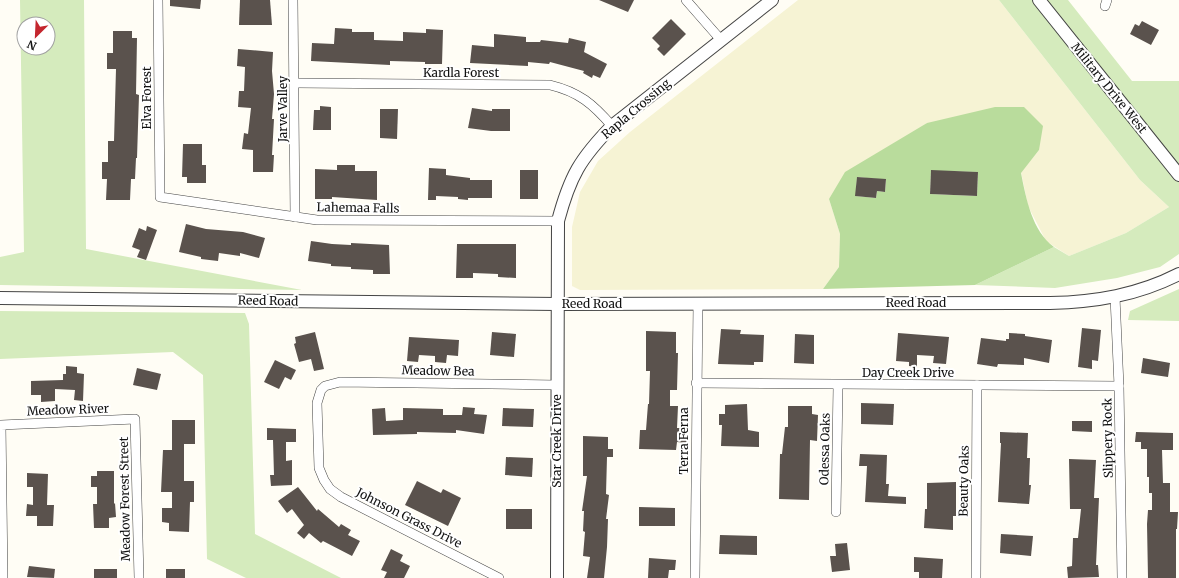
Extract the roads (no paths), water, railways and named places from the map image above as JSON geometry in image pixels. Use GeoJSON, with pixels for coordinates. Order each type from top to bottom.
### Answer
{"type":"FeatureCollection","features":[{"type":"Feature","properties":{"kind":"street","name":"Elva Forest"},"geometry":{"type":"LineString","coordinates":[[158,0],[160,197]]}},
{"type":"Feature","properties":{"kind":"street","name":"Jarve Valley"},"geometry":{"type":"LineString","coordinates":[[294,0],[295,217]]}},
{"type":"Feature","properties":{"kind":"street"},"geometry":{"type":"LineString","coordinates":[[686,0],[722,40]]}},
{"type":"Feature","properties":{"kind":"street","name":"Rapla Crossing"},"geometry":{"type":"LineString","coordinates":[[558,304],[558,221],[566,190],[577,168],[591,148],[612,126],[772,0]]}},
{"type":"Feature","properties":{"kind":"street","name":"Military Drive West"},"geometry":{"type":"LineString","coordinates":[[1039,0],[1179,175]]}},
{"type":"Feature","properties":{"kind":"street","name":"Kardla Forest"},"geometry":{"type":"LineString","coordinates":[[295,83],[550,85],[565,88],[581,96],[598,110],[612,126]]}},
{"type":"Feature","properties":{"kind":"street","name":"Lahemaa Falls"},"geometry":{"type":"LineString","coordinates":[[160,197],[317,220],[558,221]]}},
{"type":"Feature","properties":{"kind":"street","name":"Reed Road"},"geometry":{"type":"LineString","coordinates":[[0,298],[558,304],[1050,303],[1088,302],[1115,297],[1146,289],[1179,274]]}},
{"type":"Feature","properties":{"kind":"street","name":"Slippery Rock"},"geometry":{"type":"LineString","coordinates":[[1115,297],[1119,386],[1122,578]]}},
{"type":"Feature","properties":{"kind":"street","name":"Terra Ferna"},"geometry":{"type":"LineString","coordinates":[[695,578],[698,303]]}},
{"type":"Feature","properties":{"kind":"street","name":"Star Creek Drive"},"geometry":{"type":"LineString","coordinates":[[557,578],[558,304]]}},
{"type":"Feature","properties":{"kind":"street","name":"Meadow Bea"},"geometry":{"type":"LineString","coordinates":[[319,468],[317,403],[321,390],[330,383],[557,385]]}},
{"type":"Feature","properties":{"kind":"street","name":"Day Creek Drive"},"geometry":{"type":"LineString","coordinates":[[696,384],[838,386],[1119,386]]}},
{"type":"Feature","properties":{"kind":"street","name":"Beauty Oaks"},"geometry":{"type":"LineString","coordinates":[[976,578],[977,385]]}},
{"type":"Feature","properties":{"kind":"street","name":"Odessa Oaks"},"geometry":{"type":"LineString","coordinates":[[836,512],[838,386]]}},
{"type":"Feature","properties":{"kind":"street","name":"Meadow River"},"geometry":{"type":"LineString","coordinates":[[1,425],[135,419]]}},
{"type":"Feature","properties":{"kind":"street","name":"Meadow Forest Street"},"geometry":{"type":"LineString","coordinates":[[135,419],[139,578]]}},
{"type":"Feature","properties":{"kind":"street"},"geometry":{"type":"LineString","coordinates":[[1,425],[3,578]]}},
{"type":"Feature","properties":{"kind":"street","name":"Johnson Grass Drive"},"geometry":{"type":"LineString","coordinates":[[319,468],[324,480],[330,488],[341,497],[499,578]]}}]}
